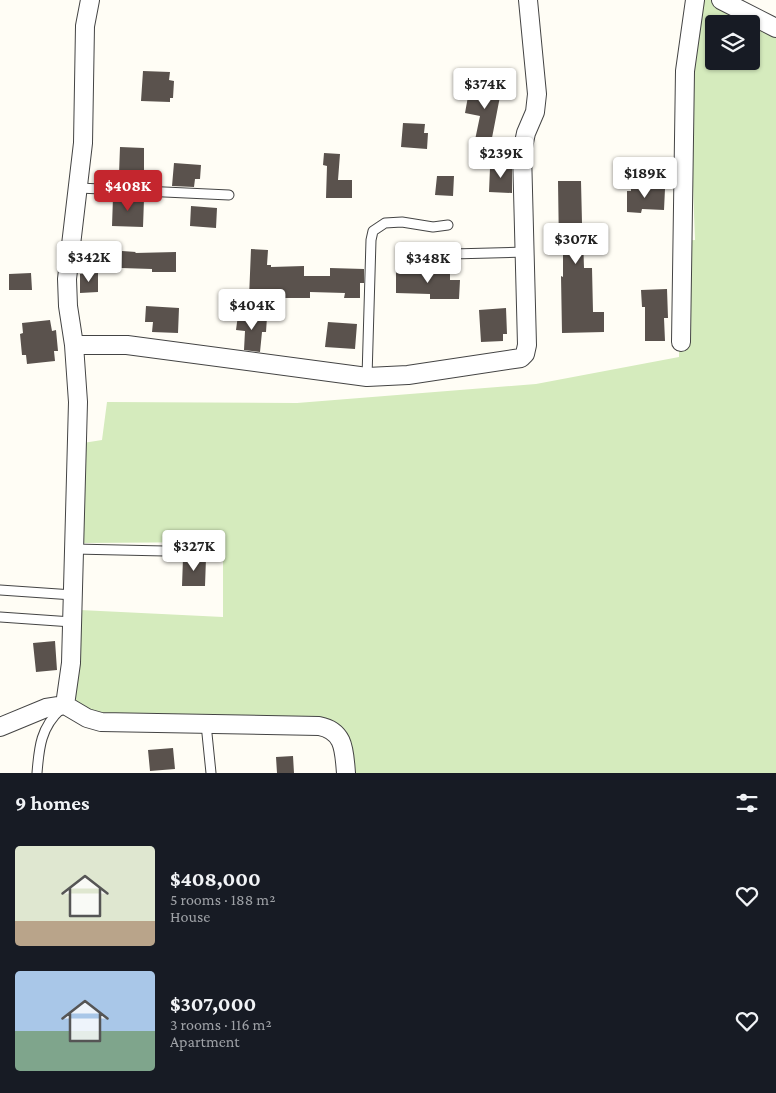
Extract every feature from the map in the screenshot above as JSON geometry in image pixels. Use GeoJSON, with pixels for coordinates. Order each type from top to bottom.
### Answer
{"type":"FeatureCollection","features":[{"type":"Feature","properties":{"kind":"street"},"geometry":{"type":"LineString","coordinates":[[65,706],[71,663],[78,402],[67,279],[83,143],[85,26],[90,0]]}},
{"type":"Feature","properties":{"kind":"street"},"geometry":{"type":"LineString","coordinates":[[74,345],[127,345],[367,377],[408,375],[521,358],[525,354],[527,345],[522,152],[526,133],[535,112],[537,94],[528,0]]}},
{"type":"Feature","properties":{"kind":"street"},"geometry":{"type":"LineString","coordinates":[[681,342],[685,71],[695,0]]}},
{"type":"Feature","properties":{"kind":"street"},"geometry":{"type":"LineString","coordinates":[[721,0],[776,28]]}},
{"type":"Feature","properties":{"kind":"street"},"geometry":{"type":"LineString","coordinates":[[0,727],[46,708],[65,706],[87,718],[101,722],[319,726],[329,728],[341,740],[346,773]]}},
{"type":"Feature","properties":{"kind":"lane"},"geometry":{"type":"LineString","coordinates":[[78,188],[229,195]]}},
{"type":"Feature","properties":{"kind":"lane"},"geometry":{"type":"LineString","coordinates":[[367,377],[371,240],[373,231],[384,223],[402,222],[433,227],[448,225]]}},
{"type":"Feature","properties":{"kind":"lane"},"geometry":{"type":"LineString","coordinates":[[452,254],[525,252]]}},
{"type":"Feature","properties":{"kind":"lane"},"geometry":{"type":"LineString","coordinates":[[74,549],[210,552]]}},
{"type":"Feature","properties":{"kind":"lane"},"geometry":{"type":"LineString","coordinates":[[0,590],[73,596]]}},
{"type":"Feature","properties":{"kind":"lane"},"geometry":{"type":"LineString","coordinates":[[0,617],[72,622]]}},
{"type":"Feature","properties":{"kind":"lane"},"geometry":{"type":"LineString","coordinates":[[37,773],[43,733],[50,718],[65,706]]}},
{"type":"Feature","properties":{"kind":"lane"},"geometry":{"type":"LineString","coordinates":[[206,724],[211,773]]}},
{"type":"Feature","properties":{"kind":"green space"},"geometry":{"type":"Polygon","coordinates":[[[697,0],[715,0],[747,15],[705,15],[705,70],[760,70],[760,21],[776,29],[776,773],[353,773],[338,726],[101,715],[75,702],[80,610],[223,617],[223,542],[81,543],[83,443],[102,440],[107,402],[297,403],[536,384],[679,357],[679,241],[695,240],[689,78],[697,0]]]}},
{"type":"Feature","properties":{"kind":"building"},"geometry":{"type":"Polygon","coordinates":[[[143,71],[170,72],[169,80],[174,81],[173,98],[170,98],[170,102],[141,101],[143,71]]]}},
{"type":"Feature","properties":{"kind":"building"},"geometry":{"type":"Polygon","coordinates":[[[485,83],[502,86],[491,143],[475,140],[480,116],[465,113],[469,91],[483,93],[485,83]]]}},
{"type":"Feature","properties":{"kind":"building"},"geometry":{"type":"Polygon","coordinates":[[[403,123],[425,124],[424,133],[428,133],[427,149],[401,147],[403,123]]]}},
{"type":"Feature","properties":{"kind":"building"},"geometry":{"type":"Polygon","coordinates":[[[120,147],[144,148],[144,174],[119,174],[120,147]]]}},
{"type":"Feature","properties":{"kind":"building"},"geometry":{"type":"Polygon","coordinates":[[[324,153],[340,154],[338,180],[352,180],[352,198],[326,198],[327,166],[323,165],[324,153]]]}},
{"type":"Feature","properties":{"kind":"building"},"geometry":{"type":"Polygon","coordinates":[[[174,163],[201,165],[200,179],[195,179],[194,187],[172,186],[174,163]]]}},
{"type":"Feature","properties":{"kind":"building"},"geometry":{"type":"Polygon","coordinates":[[[493,164],[512,165],[512,193],[489,192],[490,168],[493,169],[493,164]]]}},
{"type":"Feature","properties":{"kind":"building"},"geometry":{"type":"Polygon","coordinates":[[[437,176],[454,176],[453,196],[435,195],[437,176]]]}},
{"type":"Feature","properties":{"kind":"building"},"geometry":{"type":"Polygon","coordinates":[[[558,181],[581,181],[582,223],[589,223],[589,237],[583,237],[584,268],[592,268],[593,312],[604,312],[604,332],[562,333],[561,276],[563,277],[563,248],[559,249],[558,181]]]}},
{"type":"Feature","properties":{"kind":"building"},"geometry":{"type":"Polygon","coordinates":[[[631,185],[646,185],[646,189],[665,189],[664,210],[642,209],[641,213],[627,212],[627,191],[631,191],[631,185]]]}},
{"type":"Feature","properties":{"kind":"building"},"geometry":{"type":"Polygon","coordinates":[[[113,197],[144,199],[143,227],[112,226],[113,197]]]}},
{"type":"Feature","properties":{"kind":"building"},"geometry":{"type":"Polygon","coordinates":[[[191,206],[217,208],[216,228],[190,226],[191,206]]]}},
{"type":"Feature","properties":{"kind":"building"},"geometry":{"type":"Polygon","coordinates":[[[251,249],[268,250],[267,265],[271,265],[271,267],[304,266],[304,276],[330,276],[330,268],[364,269],[364,283],[360,283],[360,298],[344,298],[345,293],[310,292],[310,298],[249,298],[251,249]]]}},
{"type":"Feature","properties":{"kind":"building"},"geometry":{"type":"Polygon","coordinates":[[[122,251],[135,253],[176,252],[176,272],[152,272],[152,269],[121,268],[122,251]]]}},
{"type":"Feature","properties":{"kind":"building"},"geometry":{"type":"Polygon","coordinates":[[[396,270],[450,272],[450,280],[460,280],[459,299],[430,299],[430,294],[396,293],[396,270]]]}},
{"type":"Feature","properties":{"kind":"building"},"geometry":{"type":"Polygon","coordinates":[[[31,273],[32,290],[9,290],[9,274],[31,273]]]}},
{"type":"Feature","properties":{"kind":"building"},"geometry":{"type":"Polygon","coordinates":[[[98,273],[98,292],[80,293],[80,274],[98,273]]]}},
{"type":"Feature","properties":{"kind":"building"},"geometry":{"type":"Polygon","coordinates":[[[667,289],[668,318],[664,318],[665,341],[645,341],[645,307],[642,307],[641,290],[667,289]]]}},
{"type":"Feature","properties":{"kind":"building"},"geometry":{"type":"Polygon","coordinates":[[[146,306],[179,308],[178,333],[152,332],[153,322],[145,322],[146,306]]]}},
{"type":"Feature","properties":{"kind":"building"},"geometry":{"type":"Polygon","coordinates":[[[506,308],[507,334],[503,334],[503,341],[481,342],[479,310],[506,308]]]}},
{"type":"Feature","properties":{"kind":"building"},"geometry":{"type":"Polygon","coordinates":[[[238,315],[267,317],[266,332],[262,332],[260,352],[244,350],[245,331],[236,330],[238,315]]]}},
{"type":"Feature","properties":{"kind":"building"},"geometry":{"type":"Polygon","coordinates":[[[50,320],[52,331],[56,330],[58,351],[54,351],[55,361],[27,364],[26,355],[22,355],[20,334],[23,333],[22,323],[50,320]]]}},
{"type":"Feature","properties":{"kind":"building"},"geometry":{"type":"Polygon","coordinates":[[[328,322],[357,324],[355,349],[325,347],[328,322]]]}},
{"type":"Feature","properties":{"kind":"building"},"geometry":{"type":"Polygon","coordinates":[[[183,558],[206,558],[205,586],[182,586],[183,558]]]}},
{"type":"Feature","properties":{"kind":"building"},"geometry":{"type":"Polygon","coordinates":[[[55,641],[57,670],[36,672],[33,643],[55,641]]]}},
{"type":"Feature","properties":{"kind":"building"},"geometry":{"type":"Polygon","coordinates":[[[173,748],[175,769],[150,771],[148,750],[173,748]]]}},
{"type":"Feature","properties":{"kind":"building"},"geometry":{"type":"Polygon","coordinates":[[[293,756],[294,773],[277,773],[276,757],[293,756]]]}}]}
